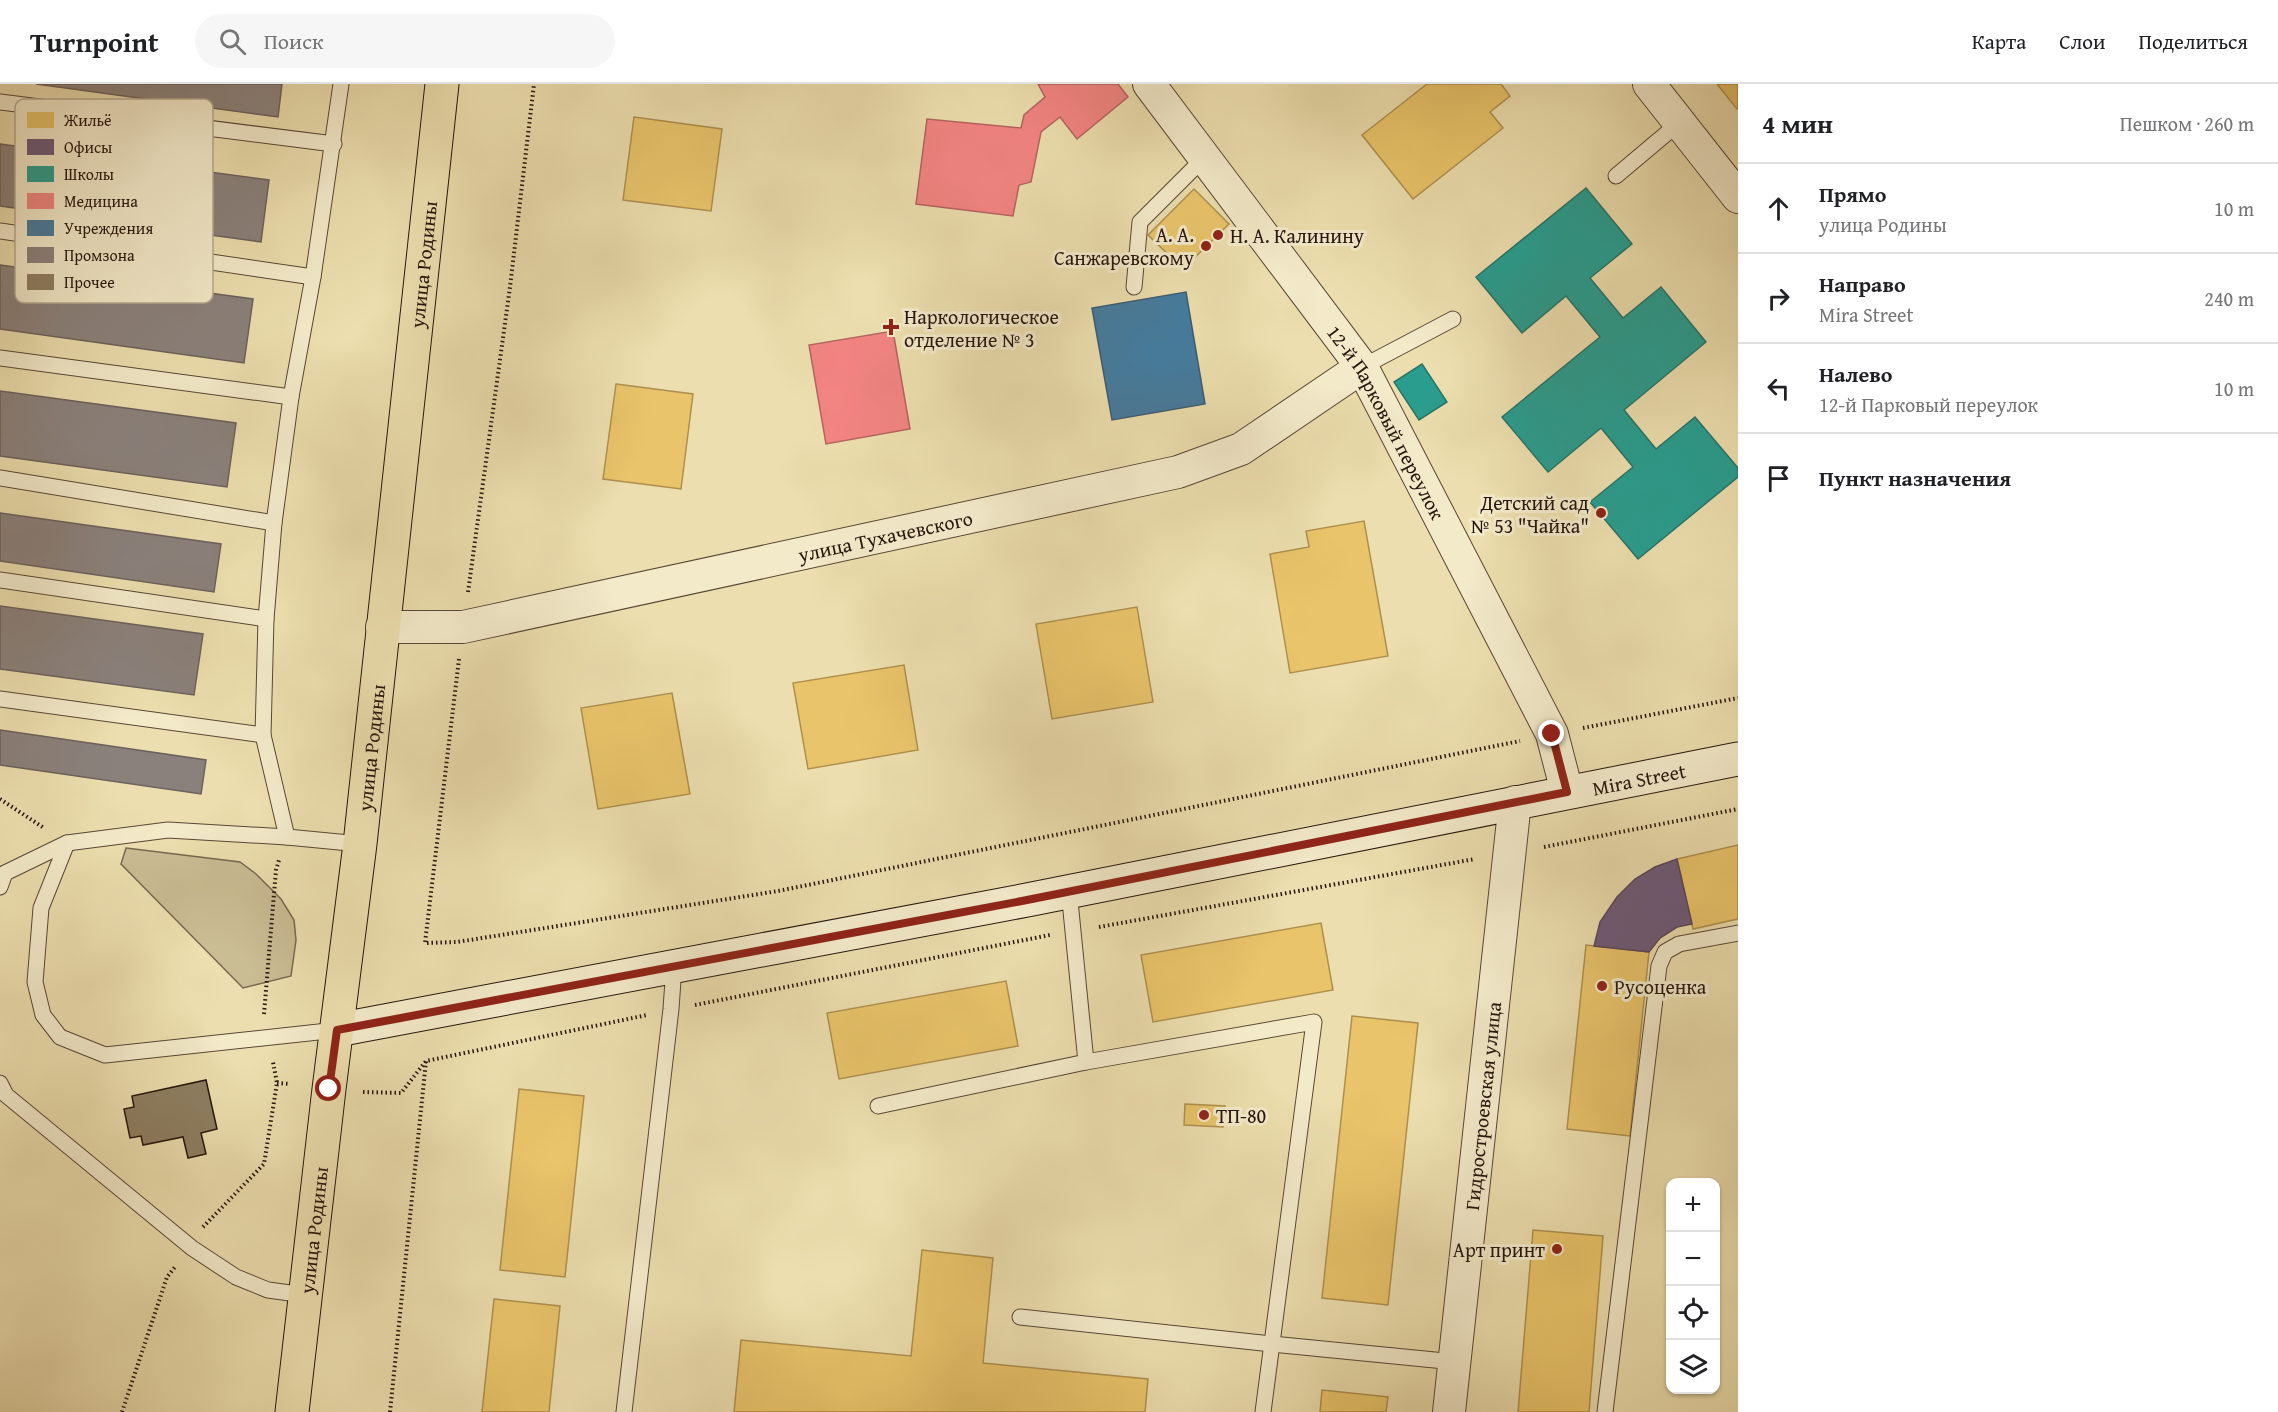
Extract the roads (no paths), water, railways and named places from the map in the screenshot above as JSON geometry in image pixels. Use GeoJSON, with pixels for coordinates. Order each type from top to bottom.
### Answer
{"type":"FeatureCollection","features":[{"type":"Feature","properties":{"kind":"main road","name":"улица Родины"},"geometry":{"type":"LineString","coordinates":[[292,1412],[360,844],[442,84]]}},
{"type":"Feature","properties":{"kind":"main road","name":"Mira Street"},"geometry":{"type":"LineString","coordinates":[[337,1030],[1069,891],[1738,759]]}},
{"type":"Feature","properties":{"kind":"street","name":"12-й Парковый переулок"},"geometry":{"type":"LineString","coordinates":[[1149,84],[1362,367],[1552,734],[1567,792]]}},
{"type":"Feature","properties":{"kind":"street"},"geometry":{"type":"LineString","coordinates":[[1667,97],[1738,197]]}},
{"type":"Feature","properties":{"kind":"street","name":"улица Тухачевского"},"geometry":{"type":"LineString","coordinates":[[382,627],[463,627],[1178,472],[1241,449],[1362,367]]}},
{"type":"Feature","properties":{"kind":"street","name":"Гидростроевская улица"},"geometry":{"type":"LineString","coordinates":[[1449,1412],[1515,802]]}},
{"type":"Feature","properties":{"kind":"lane"},"geometry":{"type":"LineString","coordinates":[[287,837],[263,735],[266,619],[274,523],[291,397],[313,277],[341,84]]}},
{"type":"Feature","properties":{"kind":"lane"},"geometry":{"type":"LineString","coordinates":[[1616,176],[1667,97]]}},
{"type":"Feature","properties":{"kind":"lane"},"geometry":{"type":"LineString","coordinates":[[0,102],[15,104]]}},
{"type":"Feature","properties":{"kind":"lane"},"geometry":{"type":"LineString","coordinates":[[213,129],[334,144]]}},
{"type":"Feature","properties":{"kind":"lane"},"geometry":{"type":"LineString","coordinates":[[1134,287],[1140,222],[1204,158]]}},
{"type":"Feature","properties":{"kind":"lane"},"geometry":{"type":"LineString","coordinates":[[0,231],[15,233]]}},
{"type":"Feature","properties":{"kind":"lane"},"geometry":{"type":"LineString","coordinates":[[213,262],[313,277]]}},
{"type":"Feature","properties":{"kind":"lane"},"geometry":{"type":"LineString","coordinates":[[1362,367],[1453,319]]}},
{"type":"Feature","properties":{"kind":"lane"},"geometry":{"type":"LineString","coordinates":[[0,358],[291,397]]}},
{"type":"Feature","properties":{"kind":"lane"},"geometry":{"type":"LineString","coordinates":[[0,478],[274,523]]}},
{"type":"Feature","properties":{"kind":"lane"},"geometry":{"type":"LineString","coordinates":[[0,580],[266,619]]}},
{"type":"Feature","properties":{"kind":"lane"},"geometry":{"type":"LineString","coordinates":[[0,699],[263,735]]}},
{"type":"Feature","properties":{"kind":"lane"},"geometry":{"type":"LineString","coordinates":[[0,887],[5,873],[67,843],[168,830],[360,844]]}},
{"type":"Feature","properties":{"kind":"lane"},"geometry":{"type":"LineString","coordinates":[[67,843],[41,908],[35,982],[43,1015],[60,1037],[105,1055],[337,1030]]}},
{"type":"Feature","properties":{"kind":"lane"},"geometry":{"type":"LineString","coordinates":[[1069,891],[1086,1062]]}},
{"type":"Feature","properties":{"kind":"lane"},"geometry":{"type":"LineString","coordinates":[[1605,1412],[1659,966],[1665,952],[1679,944],[1738,933]]}},
{"type":"Feature","properties":{"kind":"lane"},"geometry":{"type":"LineString","coordinates":[[624,1412],[671,1010],[674,966]]}},
{"type":"Feature","properties":{"kind":"lane"},"geometry":{"type":"LineString","coordinates":[[878,1106],[1086,1062],[1314,1022],[1263,1412]]}},
{"type":"Feature","properties":{"kind":"lane"},"geometry":{"type":"LineString","coordinates":[[0,1083],[6,1095],[192,1248],[236,1276],[268,1290],[305,1295]]}},
{"type":"Feature","properties":{"kind":"lane"},"geometry":{"type":"LineString","coordinates":[[1020,1317],[1455,1362]]}},
{"type":"Feature","properties":{"kind":"place","name":"Н. А. Калинину"},"geometry":{"type":"Point","coordinates":[1218,235]}},
{"type":"Feature","properties":{"kind":"place","name":"А. А. Санжаревскому"},"geometry":{"type":"Point","coordinates":[1206,246]}},
{"type":"Feature","properties":{"kind":"place","name":"Наркологическое отделение № 3"},"geometry":{"type":"Point","coordinates":[891,327]}},
{"type":"Feature","properties":{"kind":"place","name":"Детский сад № 53 \"Чайка\""},"geometry":{"type":"Point","coordinates":[1601,513]}},
{"type":"Feature","properties":{"kind":"place","name":"Русоценка"},"geometry":{"type":"Point","coordinates":[1602,986]}},
{"type":"Feature","properties":{"kind":"place","name":"ТП-80"},"geometry":{"type":"Point","coordinates":[1204,1115]}},
{"type":"Feature","properties":{"kind":"place","name":"Арт принт"},"geometry":{"type":"Point","coordinates":[1557,1249]}}]}
